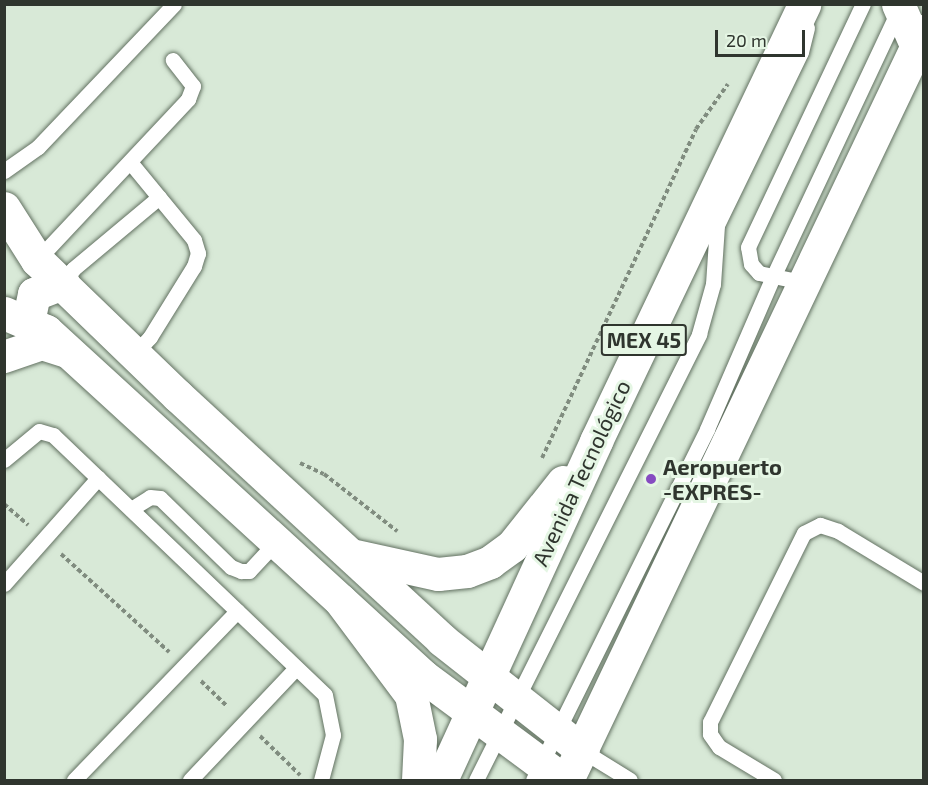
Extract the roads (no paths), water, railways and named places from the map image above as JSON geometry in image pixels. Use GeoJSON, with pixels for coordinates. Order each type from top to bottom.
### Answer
{"type":"FeatureCollection","features":[{"type":"Feature","properties":{"kind":"main road","name":"Avenida Tecnológico"},"geometry":{"type":"LineString","coordinates":[[441,780],[596,441],[804,4]]}},
{"type":"Feature","properties":{"kind":"main road"},"geometry":{"type":"LineString","coordinates":[[63,283],[34,294],[12,318],[46,331],[275,543],[470,713],[551,777],[584,751],[787,280],[920,38],[899,6]]}},
{"type":"Feature","properties":{"kind":"main road"},"geometry":{"type":"LineString","coordinates":[[4,208],[37,260],[135,353],[356,556],[442,640],[584,751]]}},
{"type":"Feature","properties":{"kind":"main road"},"geometry":{"type":"LineString","coordinates":[[356,556],[438,574],[467,571],[490,562],[512,546],[596,441]]}},
{"type":"Feature","properties":{"kind":"main road"},"geometry":{"type":"LineString","coordinates":[[340,600],[411,695],[420,739],[418,780]]}},
{"type":"Feature","properties":{"kind":"street"},"geometry":{"type":"LineString","coordinates":[[4,357],[42,344],[69,352]]}},
{"type":"Feature","properties":{"kind":"lane"},"geometry":{"type":"LineString","coordinates":[[4,171],[38,147],[174,4]]}},
{"type":"Feature","properties":{"kind":"lane"},"geometry":{"type":"LineString","coordinates":[[476,780],[516,699],[551,636],[699,334],[713,284],[717,225],[801,52],[812,4]]}},
{"type":"Feature","properties":{"kind":"lane"},"geometry":{"type":"LineString","coordinates":[[787,280],[751,264],[748,248],[753,230],[863,4]]}},
{"type":"Feature","properties":{"kind":"lane"},"geometry":{"type":"LineString","coordinates":[[551,777],[557,730],[707,429],[787,280],[899,6]]}},
{"type":"Feature","properties":{"kind":"lane"},"geometry":{"type":"LineString","coordinates":[[37,260],[130,162],[192,91],[193,86],[173,60]]}},
{"type":"Feature","properties":{"kind":"lane"},"geometry":{"type":"LineString","coordinates":[[130,162],[194,240],[198,253],[194,266],[150,337],[135,353]]}},
{"type":"Feature","properties":{"kind":"lane"},"geometry":{"type":"LineString","coordinates":[[63,283],[73,269],[159,197]]}},
{"type":"Feature","properties":{"kind":"lane"},"geometry":{"type":"LineString","coordinates":[[4,460],[39,431],[53,435],[324,695],[333,735],[321,780]]}},
{"type":"Feature","properties":{"kind":"lane"},"geometry":{"type":"LineString","coordinates":[[4,584],[98,478]]}},
{"type":"Feature","properties":{"kind":"lane"},"geometry":{"type":"LineString","coordinates":[[131,509],[150,497],[160,498],[231,567],[241,571],[249,571],[275,543]]}},
{"type":"Feature","properties":{"kind":"lane"},"geometry":{"type":"LineString","coordinates":[[774,780],[719,747],[710,734],[710,722],[804,533],[820,525],[838,531],[924,583]]}},
{"type":"Feature","properties":{"kind":"lane"},"geometry":{"type":"LineString","coordinates":[[74,780],[237,611]]}},
{"type":"Feature","properties":{"kind":"lane"},"geometry":{"type":"LineString","coordinates":[[190,780],[296,668]]}},
{"type":"Feature","properties":{"kind":"lane"},"geometry":{"type":"LineString","coordinates":[[584,751],[630,780]]}},
{"type":"Feature","properties":{"kind":"place","name":"Aeropuerto -EXPRES-"},"geometry":{"type":"Point","coordinates":[651,479]}}]}
